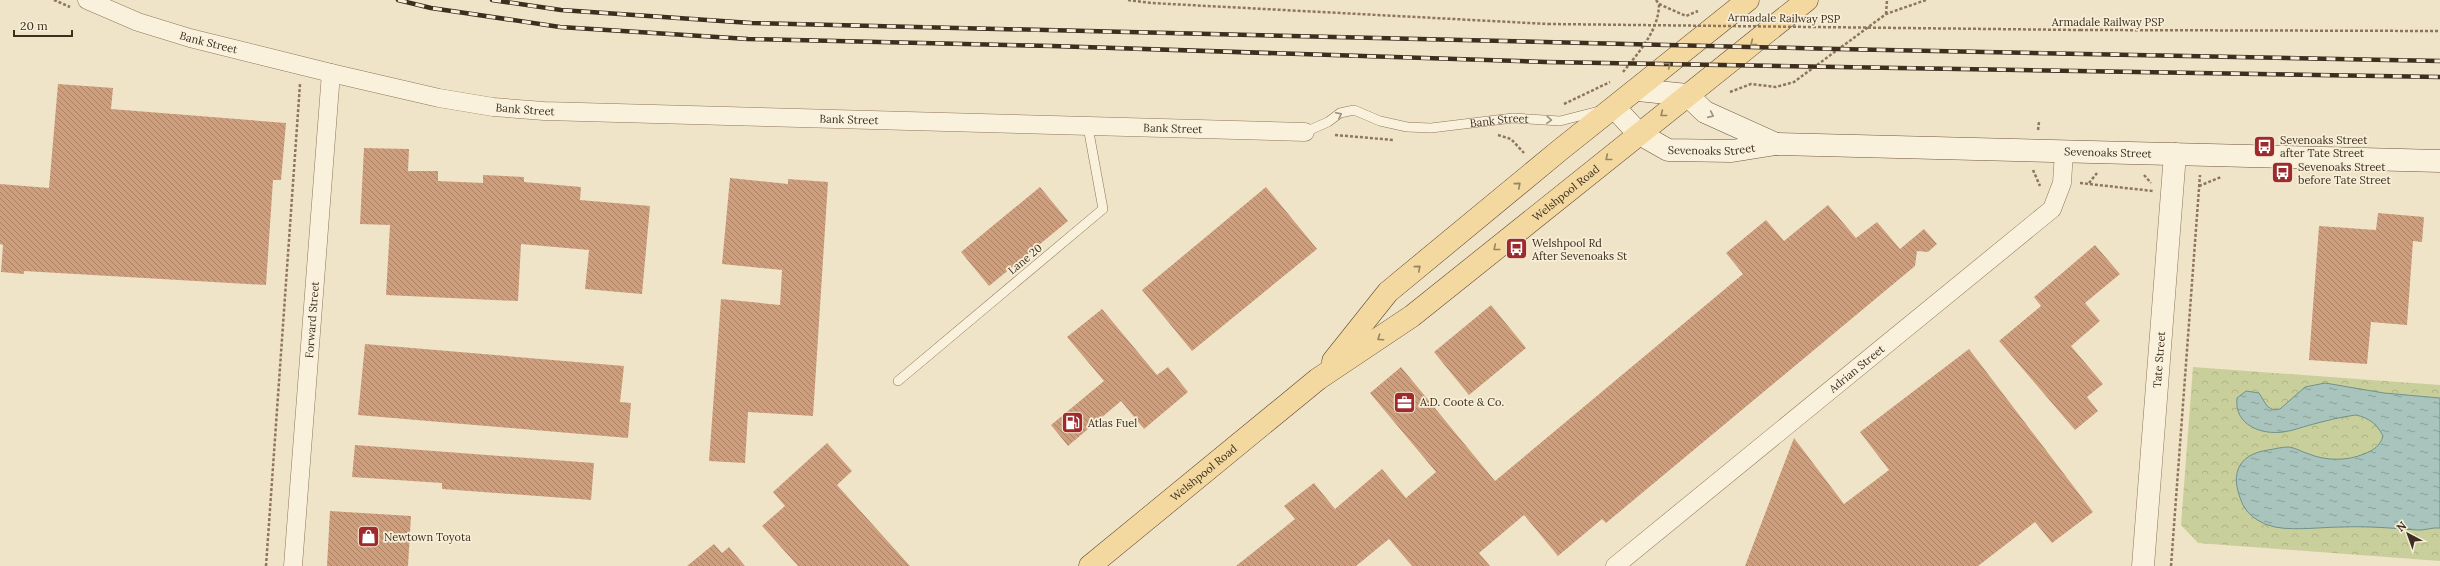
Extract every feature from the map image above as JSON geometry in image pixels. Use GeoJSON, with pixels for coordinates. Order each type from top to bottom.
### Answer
{"type":"FeatureCollection","features":[{"type":"Feature","properties":{"kind":"main road","name":"Welshpool Road"},"geometry":{"type":"LineString","coordinates":[[1090,566],[1318,379],[1412,316],[1638,133],[1807,0]]}},
{"type":"Feature","properties":{"kind":"main road","name":"Welshpool Road"},"geometry":{"type":"LineString","coordinates":[[1318,379],[1388,292],[1560,150],[1638,90],[1742,3]]}},
{"type":"Feature","properties":{"kind":"main road"},"geometry":{"type":"LineString","coordinates":[[1638,90],[1687,95]]}},
{"type":"Feature","properties":{"kind":"main road","name":"Sevenoaks Street"},"geometry":{"type":"LineString","coordinates":[[1687,95],[1705,112],[1776,144]]}},
{"type":"Feature","properties":{"kind":"main road","name":"Sevenoaks Street"},"geometry":{"type":"LineString","coordinates":[[1615,108],[1638,133],[1668,150],[1732,151],[1776,144],[2440,161]]}},
{"type":"Feature","properties":{"kind":"main road","name":"Tate Street"},"geometry":{"type":"LineString","coordinates":[[2143,566],[2175,154]]}},
{"type":"Feature","properties":{"kind":"street","name":"Bank Street"},"geometry":{"type":"LineString","coordinates":[[80,4],[190,38],[331,73],[493,107],[544,111],[1305,132]]}},
{"type":"Feature","properties":{"kind":"street","name":"Forward Street"},"geometry":{"type":"LineString","coordinates":[[293,566],[331,73]]}},
{"type":"Feature","properties":{"kind":"street","name":"Adrian Street"},"geometry":{"type":"LineString","coordinates":[[1615,566],[2052,209],[2062,183],[2064,152]]}},
{"type":"Feature","properties":{"kind":"lane","name":"Bank Street"},"geometry":{"type":"LineString","coordinates":[[1305,132],[1328,122],[1340,113],[1354,110],[1380,121],[1407,127],[1431,128],[1513,118],[1560,120],[1615,108]]}},
{"type":"Feature","properties":{"kind":"lane","name":"Lane 20"},"geometry":{"type":"LineString","coordinates":[[898,382],[1103,210],[1088,127]]}},
{"type":"Feature","properties":{"kind":"path"},"geometry":{"type":"LineString","coordinates":[[54,0],[80,4]]}},
{"type":"Feature","properties":{"kind":"path","name":"Armadale Railway PSP"},"geometry":{"type":"LineString","coordinates":[[1128,0],[1151,3],[1548,24],[2080,30],[2440,31]]}},
{"type":"Feature","properties":{"kind":"path"},"geometry":{"type":"LineString","coordinates":[[1656,0],[1659,4],[1686,16],[1701,10]]}},
{"type":"Feature","properties":{"kind":"path"},"geometry":{"type":"LineString","coordinates":[[1886,14],[1887,0]]}},
{"type":"Feature","properties":{"kind":"path"},"geometry":{"type":"LineString","coordinates":[[1730,92],[1751,84],[1776,87],[1794,82],[1886,14],[1926,0]]}},
{"type":"Feature","properties":{"kind":"path"},"geometry":{"type":"LineString","coordinates":[[1619,76],[1656,24],[1659,18],[1659,4]]}},
{"type":"Feature","properties":{"kind":"path"},"geometry":{"type":"LineString","coordinates":[[266,566],[301,82],[293,80]]}},
{"type":"Feature","properties":{"kind":"path"},"geometry":{"type":"LineString","coordinates":[[1553,120],[1567,102],[1614,80]]}},
{"type":"Feature","properties":{"kind":"path"},"geometry":{"type":"LineString","coordinates":[[2171,566],[2202,155]]}},
{"type":"Feature","properties":{"kind":"path"},"geometry":{"type":"LineString","coordinates":[[2062,183],[2089,183],[2199,195]]}},
{"type":"Feature","properties":{"kind":"green space"},"geometry":{"type":"Polygon","coordinates":[[[2193,367],[2440,385],[2440,561],[2198,543],[2181,525],[2193,367]]]}},
{"type":"Feature","properties":{"kind":"water"},"geometry":{"type":"Polygon","coordinates":[[[2325,383],[2384,393],[2440,398],[2440,528],[2419,530],[2360,527],[2304,529],[2284,528],[2265,524],[2254,518],[2248,512],[2239,495],[2236,477],[2242,462],[2248,457],[2257,453],[2289,447],[2322,458],[2344,459],[2368,452],[2374,449],[2380,442],[2383,436],[2378,428],[2369,420],[2356,415],[2290,431],[2275,433],[2258,430],[2251,426],[2244,421],[2237,407],[2237,398],[2246,391],[2259,393],[2267,406],[2273,410],[2280,409],[2305,387],[2325,383]]]}},
{"type":"Feature","properties":{"kind":"building"},"geometry":{"type":"Polygon","coordinates":[[[58,84],[113,88],[111,109],[286,123],[281,180],[273,180],[266,285],[24,271],[24,274],[1,272],[3,245],[0,244],[0,184],[49,188],[58,84]]]}},
{"type":"Feature","properties":{"kind":"building"},"geometry":{"type":"Polygon","coordinates":[[[364,148],[409,149],[408,171],[438,171],[438,181],[483,183],[483,175],[524,177],[524,182],[581,187],[580,200],[650,206],[642,294],[585,289],[589,250],[521,244],[518,301],[386,295],[390,225],[360,224],[364,148]]]}},
{"type":"Feature","properties":{"kind":"building"},"geometry":{"type":"Polygon","coordinates":[[[730,178],[788,184],[788,179],[828,182],[813,416],[748,412],[745,463],[709,461],[721,299],[780,305],[782,270],[722,264],[730,178]]]}},
{"type":"Feature","properties":{"kind":"building"},"geometry":{"type":"Polygon","coordinates":[[[1040,187],[1068,221],[989,286],[961,252],[1040,187]]]}},
{"type":"Feature","properties":{"kind":"building"},"geometry":{"type":"Polygon","coordinates":[[[1266,187],[1317,249],[1192,351],[1142,290],[1266,187]]]}},
{"type":"Feature","properties":{"kind":"building"},"geometry":{"type":"Polygon","coordinates":[[[1828,205],[1856,238],[1877,222],[1900,249],[1924,229],[1937,244],[1928,252],[1917,251],[1915,266],[1606,523],[1602,519],[1558,556],[1524,515],[1479,553],[1490,566],[1412,566],[1389,539],[1356,566],[1236,566],[1295,519],[1284,506],[1314,483],[1335,509],[1382,469],[1406,498],[1436,472],[1370,393],[1401,367],[1495,481],[1743,274],[1726,253],[1766,220],[1784,241],[1828,205]]]}},
{"type":"Feature","properties":{"kind":"building"},"geometry":{"type":"Polygon","coordinates":[[[2378,213],[2424,217],[2422,242],[2413,241],[2407,325],[2371,322],[2367,364],[2309,360],[2319,226],[2376,230],[2378,213]]]}},
{"type":"Feature","properties":{"kind":"building"},"geometry":{"type":"Polygon","coordinates":[[[2095,245],[2120,274],[2085,303],[2100,321],[2071,346],[2103,384],[2087,397],[2098,411],[2075,430],[1999,341],[2041,306],[2034,297],[2095,245]]]}},
{"type":"Feature","properties":{"kind":"building"},"geometry":{"type":"Polygon","coordinates":[[[1491,305],[1526,348],[1469,395],[1434,352],[1491,305]]]}},
{"type":"Feature","properties":{"kind":"building"},"geometry":{"type":"Polygon","coordinates":[[[1102,309],[1157,375],[1168,367],[1188,392],[1144,429],[1121,401],[1068,446],[1051,425],[1104,381],[1067,337],[1102,309]]]}},
{"type":"Feature","properties":{"kind":"building"},"geometry":{"type":"Polygon","coordinates":[[[365,344],[624,366],[620,402],[631,403],[628,438],[358,415],[365,344]]]}},
{"type":"Feature","properties":{"kind":"building"},"geometry":{"type":"Polygon","coordinates":[[[1969,349],[2093,512],[2052,543],[2035,522],[1978,566],[1745,566],[1794,438],[1844,504],[1889,470],[1860,432],[1969,349]]]}},
{"type":"Feature","properties":{"kind":"building"},"geometry":{"type":"Polygon","coordinates":[[[827,443],[852,471],[837,485],[910,566],[798,566],[762,526],[785,506],[773,492],[827,443]]]}},
{"type":"Feature","properties":{"kind":"building"},"geometry":{"type":"Polygon","coordinates":[[[355,445],[594,463],[591,500],[442,489],[442,483],[352,477],[355,445]]]}},
{"type":"Feature","properties":{"kind":"building","name":"Newtown Toyota"},"geometry":{"type":"Polygon","coordinates":[[[330,511],[411,516],[408,566],[327,566],[330,511]]]}},
{"type":"Feature","properties":{"kind":"building"},"geometry":{"type":"Polygon","coordinates":[[[714,544],[722,553],[729,547],[745,566],[687,566],[714,544]]]}},
{"type":"Feature","properties":{"kind":"railway"},"geometry":{"type":"LineString","coordinates":[[398,0],[431,8],[560,27],[748,39],[1052,46],[1546,62],[2440,77]]}},
{"type":"Feature","properties":{"kind":"railway"},"geometry":{"type":"LineString","coordinates":[[492,0],[561,10],[751,23],[1837,49],[2440,61]]}},
{"type":"Feature","properties":{"kind":"place","name":"Sevenoaks Street after Tate Street"},"geometry":{"type":"Point","coordinates":[2265,146]}},
{"type":"Feature","properties":{"kind":"place","name":"Sevenoaks Street before Tate Street"},"geometry":{"type":"Point","coordinates":[2283,173]}},
{"type":"Feature","properties":{"kind":"place","name":"Welshpool Rd After Sevenoaks St"},"geometry":{"type":"Point","coordinates":[1516,249]}},
{"type":"Feature","properties":{"kind":"place","name":"A.D. Coote & Co."},"geometry":{"type":"Point","coordinates":[1405,402]}},
{"type":"Feature","properties":{"kind":"place","name":"Atlas Fuel"},"geometry":{"type":"Point","coordinates":[1072,423]}},
{"type":"Feature","properties":{"kind":"place","name":"Newtown Toyota"},"geometry":{"type":"Point","coordinates":[369,537]}}]}
